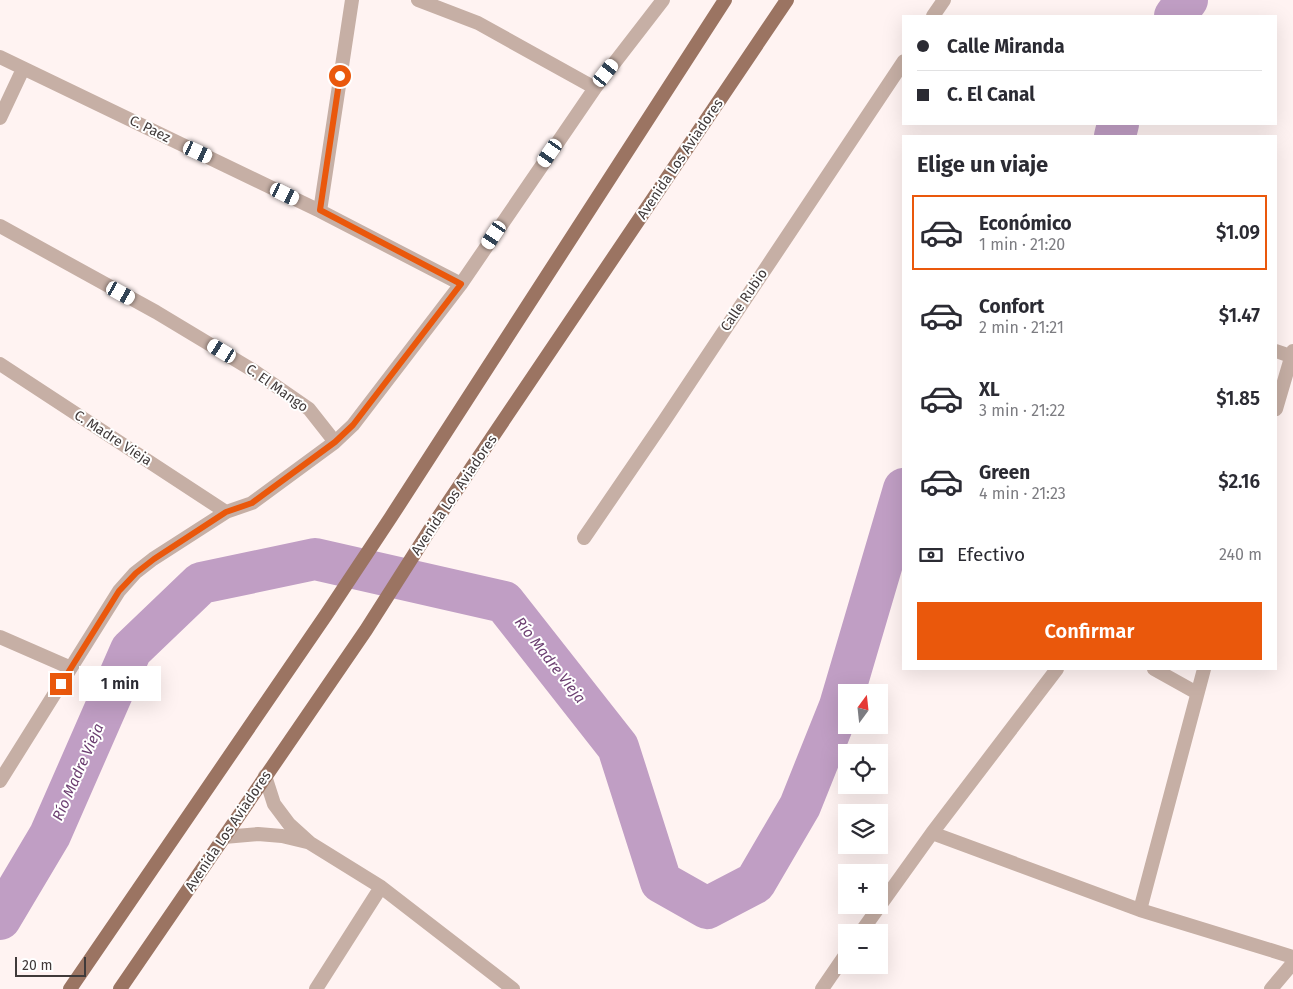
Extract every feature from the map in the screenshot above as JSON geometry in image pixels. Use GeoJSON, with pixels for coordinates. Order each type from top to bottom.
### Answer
{"type":"FeatureCollection","features":[{"type":"Feature","properties":{"kind":"main road"},"geometry":{"type":"LineString","coordinates":[[70,989],[326,615],[725,0]]}},
{"type":"Feature","properties":{"kind":"main road","name":"Avenida Los Aviadores"},"geometry":{"type":"LineString","coordinates":[[120,989],[366,630],[430,531],[787,0]]}},
{"type":"Feature","properties":{"kind":"street"},"geometry":{"type":"LineString","coordinates":[[320,210],[352,0]]}},
{"type":"Feature","properties":{"kind":"street"},"geometry":{"type":"LineString","coordinates":[[418,0],[478,23],[595,88]]}},
{"type":"Feature","properties":{"kind":"street"},"geometry":{"type":"LineString","coordinates":[[0,781],[119,591],[136,573],[226,512],[252,503],[335,442],[353,425],[461,284],[595,88],[663,0]]}},
{"type":"Feature","properties":{"kind":"street"},"geometry":{"type":"LineString","coordinates":[[934,15],[944,0]]}},
{"type":"Feature","properties":{"kind":"street","name":"C. Paez"},"geometry":{"type":"LineString","coordinates":[[0,57],[320,210],[461,284]]}},
{"type":"Feature","properties":{"kind":"street","name":"Calle Rubio"},"geometry":{"type":"LineString","coordinates":[[584,538],[902,64]]}},
{"type":"Feature","properties":{"kind":"street"},"geometry":{"type":"LineString","coordinates":[[0,118],[24,69]]}},
{"type":"Feature","properties":{"kind":"street","name":"C. El Mango"},"geometry":{"type":"LineString","coordinates":[[0,226],[156,312],[254,371],[309,409],[335,442]]}},
{"type":"Feature","properties":{"kind":"street"},"geometry":{"type":"LineString","coordinates":[[1277,351],[1292,355],[1277,406]]}},
{"type":"Feature","properties":{"kind":"street","name":"C. Madre Vieja"},"geometry":{"type":"LineString","coordinates":[[0,364],[226,512]]}},
{"type":"Feature","properties":{"kind":"street"},"geometry":{"type":"LineString","coordinates":[[0,637],[71,668]]}},
{"type":"Feature","properties":{"kind":"street"},"geometry":{"type":"LineString","coordinates":[[867,924],[932,833],[1055,670]]}},
{"type":"Feature","properties":{"kind":"street"},"geometry":{"type":"LineString","coordinates":[[1156,670],[1197,693]]}},
{"type":"Feature","properties":{"kind":"street"},"geometry":{"type":"LineString","coordinates":[[1140,910],[1204,670]]}},
{"type":"Feature","properties":{"kind":"street"},"geometry":{"type":"LineString","coordinates":[[265,776],[274,804],[289,824],[310,843],[381,887],[513,989]]}},
{"type":"Feature","properties":{"kind":"street"},"geometry":{"type":"LineString","coordinates":[[932,833],[1140,910],[1293,957]]}},
{"type":"Feature","properties":{"kind":"street"},"geometry":{"type":"LineString","coordinates":[[224,837],[258,834],[282,836],[310,843]]}},
{"type":"Feature","properties":{"kind":"street"},"geometry":{"type":"LineString","coordinates":[[316,989],[381,887]]}},
{"type":"Feature","properties":{"kind":"street"},"geometry":{"type":"LineString","coordinates":[[1271,989],[1293,963]]}},
{"type":"Feature","properties":{"kind":"street"},"geometry":{"type":"LineString","coordinates":[[822,989],[838,966]]}},
{"type":"Feature","properties":{"kind":"waterway","name":"Río Madre Vieja"},"geometry":{"type":"LineString","coordinates":[[1176,15],[1187,0]]}},
{"type":"Feature","properties":{"kind":"waterway","name":"Río Madre Vieja"},"geometry":{"type":"LineString","coordinates":[[1115,135],[1118,125]]}},
{"type":"Feature","properties":{"kind":"waterway","name":"Río Madre Vieja"},"geometry":{"type":"LineString","coordinates":[[0,919],[50,835],[131,650],[201,583],[315,559],[504,602],[618,747],[661,882],[707,908],[755,883],[800,806],[840,706],[902,496]]}},
{"type":"Feature","properties":{"kind":"route"},"geometry":{"type":"LineString","coordinates":[[61,684],[119,591],[136,573],[226,512],[252,503],[335,442],[353,425],[461,284],[320,210],[340,76]]}}]}
